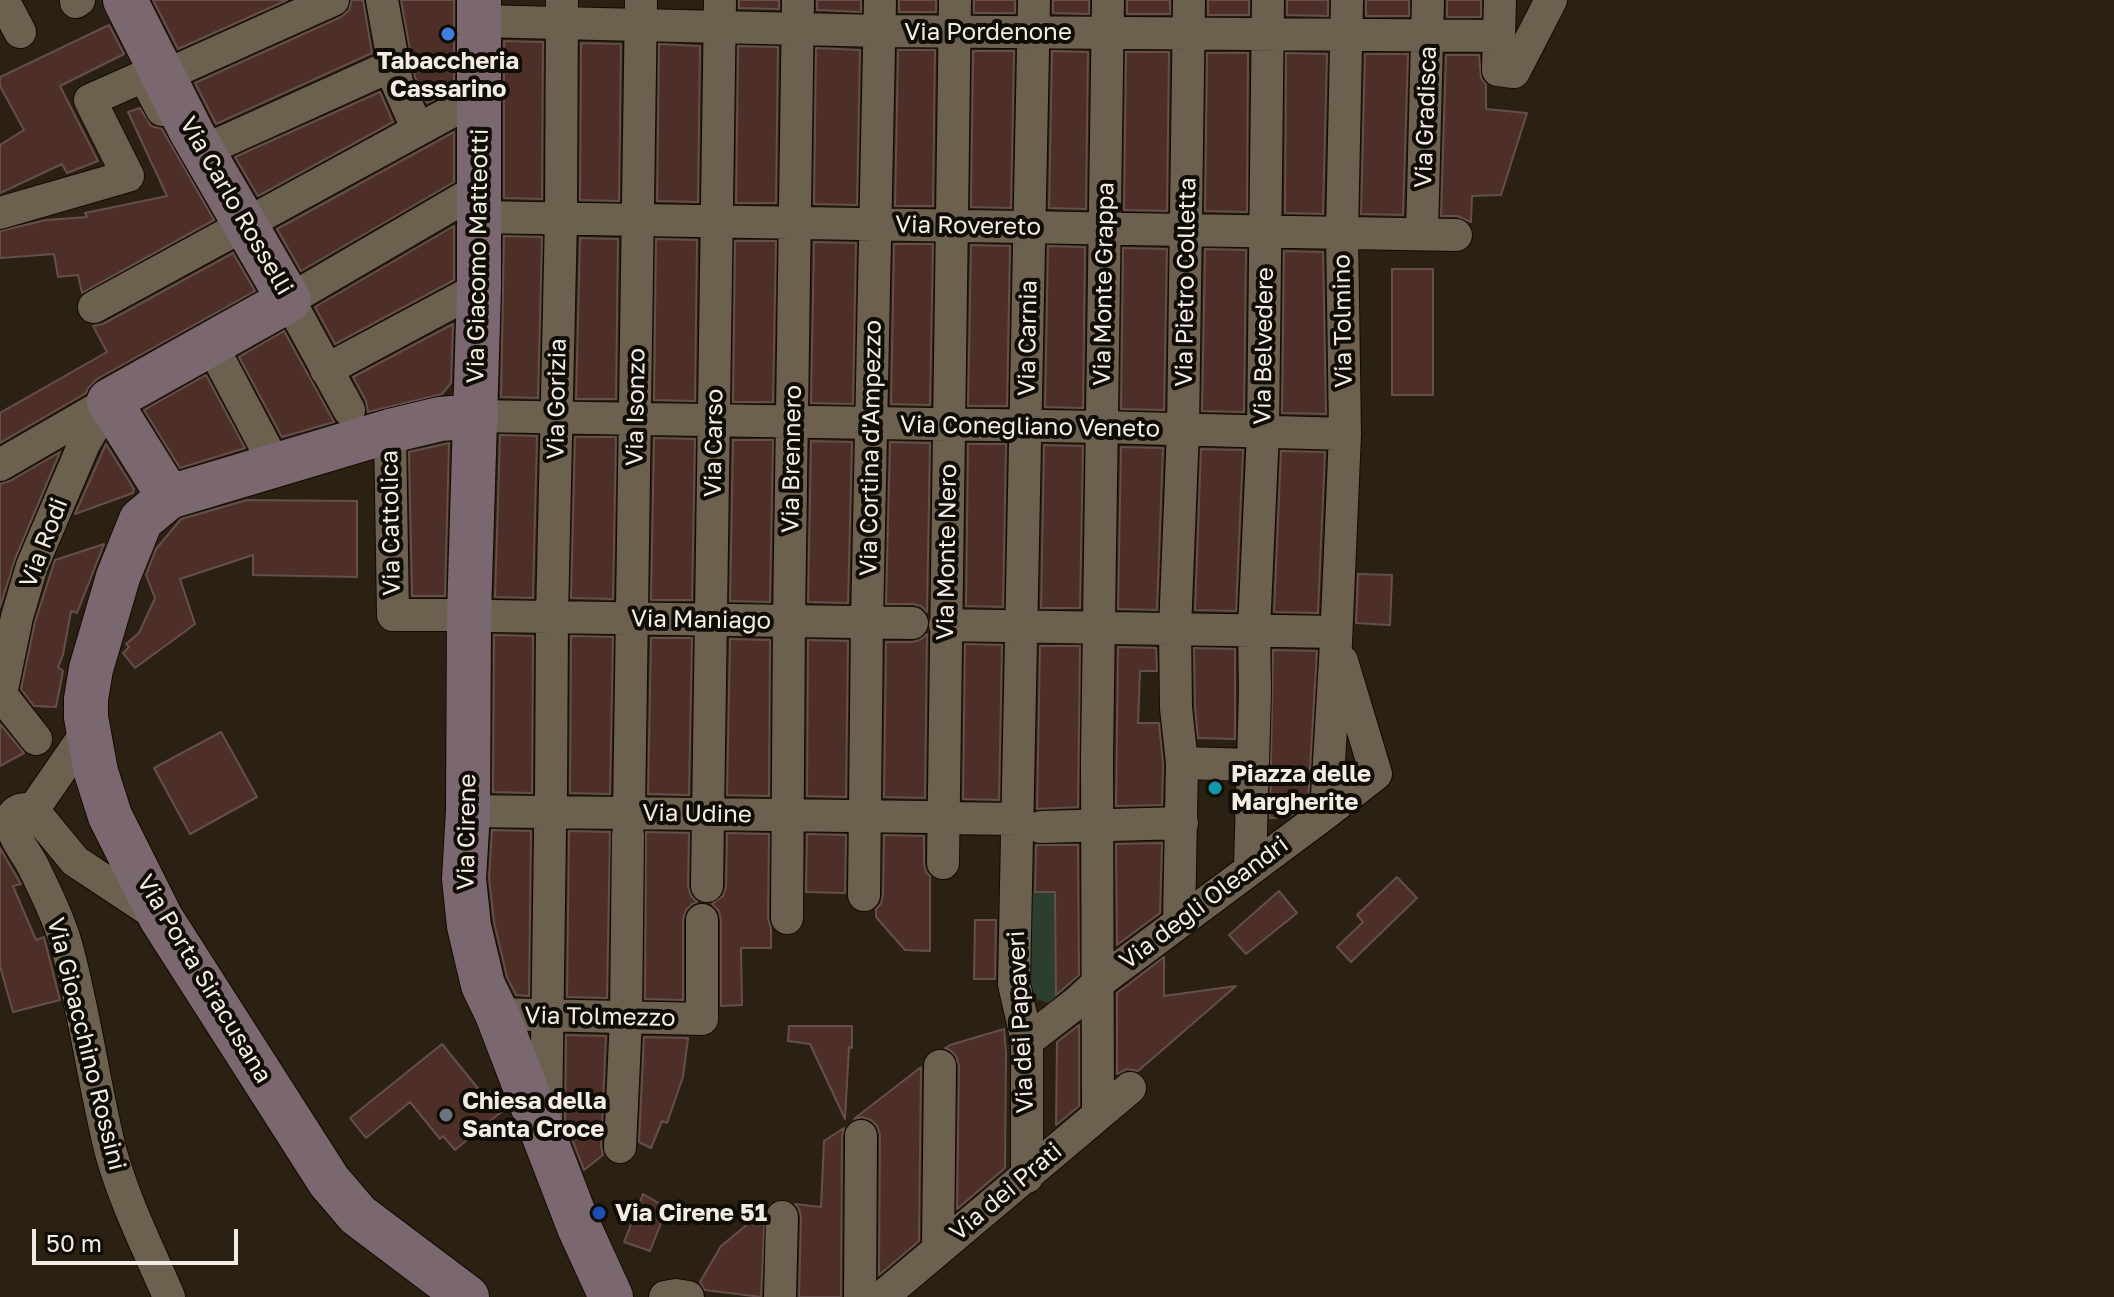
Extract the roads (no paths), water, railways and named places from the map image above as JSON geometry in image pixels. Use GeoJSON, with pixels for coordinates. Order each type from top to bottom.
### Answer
{"type":"FeatureCollection","features":[{"type":"Feature","properties":{"kind":"main road","name":"Via Carlo Rosselli"},"geometry":{"type":"LineString","coordinates":[[129,1],[197,142],[289,300]]}},
{"type":"Feature","properties":{"kind":"main road","name":"Via Giacomo Matteotti"},"geometry":{"type":"LineString","coordinates":[[476,416],[479,11]]}},
{"type":"Feature","properties":{"kind":"main road"},"geometry":{"type":"LineString","coordinates":[[169,497],[109,401],[289,300]]}},
{"type":"Feature","properties":{"kind":"main road","name":"Via Porta Siracusana"},"geometry":{"type":"LineString","coordinates":[[467,1297],[358,1215],[329,1181],[161,918],[110,816],[96,772],[86,699],[91,669],[118,577],[141,520],[169,497],[390,431],[440,419],[476,416]]}},
{"type":"Feature","properties":{"kind":"main road","name":"Via Cirene"},"geometry":{"type":"LineString","coordinates":[[476,416],[480,616],[464,879],[469,926],[483,985],[579,1227],[611,1297]]}},
{"type":"Feature","properties":{"kind":"street"},"geometry":{"type":"LineString","coordinates":[[164,76],[333,0]]}},
{"type":"Feature","properties":{"kind":"street"},"geometry":{"type":"LineString","coordinates":[[382,0],[397,83],[418,130]]}},
{"type":"Feature","properties":{"kind":"street","name":"Via Monte Nero"},"geometry":{"type":"LineString","coordinates":[[943,863],[935,818],[945,625],[955,0]]}},
{"type":"Feature","properties":{"kind":"street","name":"Via Carnia"},"geometry":{"type":"LineString","coordinates":[[1030,823],[1022,627],[1034,0]]}},
{"type":"Feature","properties":{"kind":"street","name":"Via Monte Grappa"},"geometry":{"type":"LineString","coordinates":[[1098,1115],[1097,759],[1108,0]]}},
{"type":"Feature","properties":{"kind":"street","name":"Via Pietro Colletta"},"geometry":{"type":"LineString","coordinates":[[1179,922],[1174,823],[1182,763],[1176,708],[1175,629],[1183,430],[1189,0]]}},
{"type":"Feature","properties":{"kind":"street","name":"Via Belvedere"},"geometry":{"type":"LineString","coordinates":[[1250,867],[1254,630],[1263,432],[1268,0]]}},
{"type":"Feature","properties":{"kind":"street","name":"Via Tolmino"},"geometry":{"type":"LineString","coordinates":[[1336,637],[1345,434],[1342,232],[1347,0]]}},
{"type":"Feature","properties":{"kind":"street","name":"Via Gradisca"},"geometry":{"type":"LineString","coordinates":[[1422,234],[1428,0]]}},
{"type":"Feature","properties":{"kind":"street"},"geometry":{"type":"LineString","coordinates":[[1500,0],[1498,70],[1514,72],[1551,0]]}},
{"type":"Feature","properties":{"kind":"street","name":"Via Pordenone"},"geometry":{"type":"LineString","coordinates":[[479,11],[880,16],[954,32],[1498,36]]}},
{"type":"Feature","properties":{"kind":"street","name":"Via Gorizia"},"geometry":{"type":"LineString","coordinates":[[551,797],[562,12]]}},
{"type":"Feature","properties":{"kind":"street","name":"Via Isonzo"},"geometry":{"type":"LineString","coordinates":[[620,1147],[626,1018],[641,13]]}},
{"type":"Feature","properties":{"kind":"street","name":"Via Carso"},"geometry":{"type":"LineString","coordinates":[[707,886],[720,14]]}},
{"type":"Feature","properties":{"kind":"street","name":"Via Brennero"},"geometry":{"type":"LineString","coordinates":[[787,918],[798,15]]}},
{"type":"Feature","properties":{"kind":"street","name":"Via Cortina d'Ampezzo"},"geometry":{"type":"LineString","coordinates":[[864,895],[880,16]]}},
{"type":"Feature","properties":{"kind":"street"},"geometry":{"type":"LineString","coordinates":[[0,213],[128,176],[90,100],[144,76],[177,140],[197,142],[393,65]]}},
{"type":"Feature","properties":{"kind":"street"},"geometry":{"type":"LineString","coordinates":[[94,307],[480,96]]}},
{"type":"Feature","properties":{"kind":"street"},"geometry":{"type":"LineString","coordinates":[[289,300],[479,203]]}},
{"type":"Feature","properties":{"kind":"street","name":"Via Rovereto"},"geometry":{"type":"LineString","coordinates":[[479,203],[561,218],[1456,235]]}},
{"type":"Feature","properties":{"kind":"street"},"geometry":{"type":"LineString","coordinates":[[326,370],[479,288]]}},
{"type":"Feature","properties":{"kind":"street","name":"Via Carlo Rosselli"},"geometry":{"type":"LineString","coordinates":[[289,300],[349,410]]}},
{"type":"Feature","properties":{"kind":"street"},"geometry":{"type":"LineString","coordinates":[[211,344],[265,446]]}},
{"type":"Feature","properties":{"kind":"street"},"geometry":{"type":"LineString","coordinates":[[0,465],[109,401]]}},
{"type":"Feature","properties":{"kind":"street","name":"Via Rodi"},"geometry":{"type":"LineString","coordinates":[[0,693],[32,566],[84,444],[109,401]]}},
{"type":"Feature","properties":{"kind":"street","name":"Via Conegliano Veneto"},"geometry":{"type":"LineString","coordinates":[[476,416],[1345,434]]}},
{"type":"Feature","properties":{"kind":"street","name":"Via Cattolica"},"geometry":{"type":"LineString","coordinates":[[390,431],[393,615]]}},
{"type":"Feature","properties":{"kind":"street","name":"Via Maniago"},"geometry":{"type":"LineString","coordinates":[[393,615],[912,623]]}},
{"type":"Feature","properties":{"kind":"street"},"geometry":{"type":"LineString","coordinates":[[945,625],[1254,630],[1336,637],[1326,813]]}},
{"type":"Feature","properties":{"kind":"street","name":"Via degli Oleandri"},"geometry":{"type":"LineString","coordinates":[[1027,1041],[1098,983],[1376,774],[1336,637]]}},
{"type":"Feature","properties":{"kind":"street"},"geometry":{"type":"LineString","coordinates":[[0,693],[36,739]]}},
{"type":"Feature","properties":{"kind":"street"},"geometry":{"type":"LineString","coordinates":[[89,729],[33,810],[75,861],[161,918]]}},
{"type":"Feature","properties":{"kind":"street"},"geometry":{"type":"LineString","coordinates":[[1182,763],[1252,765]]}},
{"type":"Feature","properties":{"kind":"street","name":"Via Gioacchino Rossini"},"geometry":{"type":"LineString","coordinates":[[33,810],[24,808],[17,811],[11,818],[11,829],[31,862],[68,949],[111,1150],[123,1192],[169,1297]]}},
{"type":"Feature","properties":{"kind":"street","name":"Via Udine"},"geometry":{"type":"LineString","coordinates":[[468,811],[629,824],[709,814],[935,818],[1097,826],[1174,823]]}},
{"type":"Feature","properties":{"kind":"street","name":"Via dei Papaveri"},"geometry":{"type":"LineString","coordinates":[[1027,1177],[1027,1041],[1014,984],[1030,823]]}},
{"type":"Feature","properties":{"kind":"street"},"geometry":{"type":"LineString","coordinates":[[545,1143],[550,831]]}},
{"type":"Feature","properties":{"kind":"street","name":"Via Tolmezzo"},"geometry":{"type":"LineString","coordinates":[[497,1014],[702,1019],[702,920]]}},
{"type":"Feature","properties":{"kind":"street"},"geometry":{"type":"LineString","coordinates":[[938,1249],[940,1066]]}},
{"type":"Feature","properties":{"kind":"street","name":"Via dei Prati"},"geometry":{"type":"LineString","coordinates":[[882,1297],[1130,1088]]}},
{"type":"Feature","properties":{"kind":"street"},"geometry":{"type":"LineString","coordinates":[[860,1297],[861,1136]]}},
{"type":"Feature","properties":{"kind":"street"},"geometry":{"type":"LineString","coordinates":[[780,1297],[782,1217]]}},
{"type":"Feature","properties":{"kind":"street"},"geometry":{"type":"LineString","coordinates":[[665,1297],[688,1297]]}},
{"type":"Feature","properties":{"kind":"place","name":"Tabaccheria Cassarino"},"geometry":{"type":"Point","coordinates":[448,34]}},
{"type":"Feature","properties":{"kind":"place","name":"Piazza delle Margherite"},"geometry":{"type":"Point","coordinates":[1215,788]}},
{"type":"Feature","properties":{"kind":"place","name":"Chiesa della Santa Croce"},"geometry":{"type":"Point","coordinates":[446,1115]}},
{"type":"Feature","properties":{"kind":"place","name":"Via Cirene 51"},"geometry":{"type":"Point","coordinates":[599,1213]}}]}
